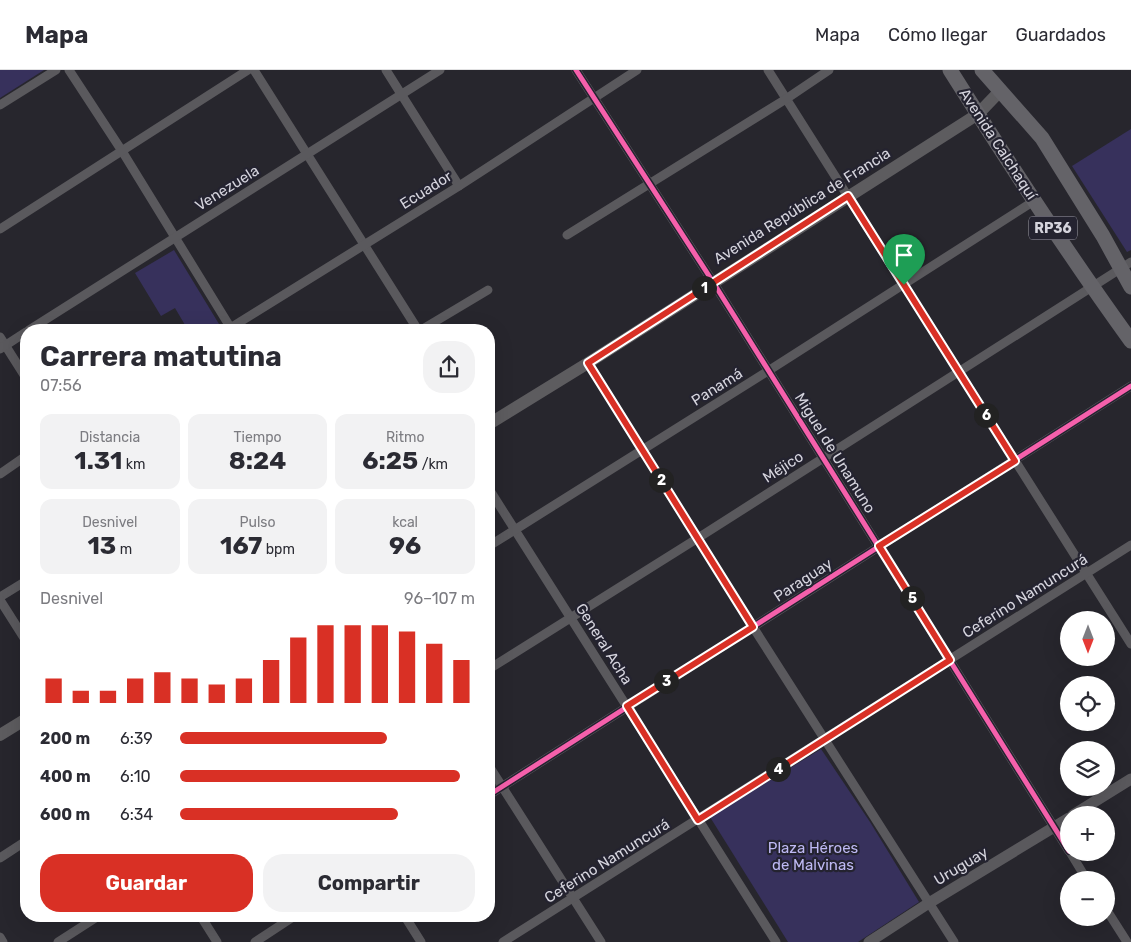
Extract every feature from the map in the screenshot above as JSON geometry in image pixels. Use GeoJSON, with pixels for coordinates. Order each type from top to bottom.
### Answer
{"type":"FeatureCollection","features":[{"type":"Feature","properties":{"kind":"main road","name":"Avenida Calchaquí"},"geometry":{"type":"LineString","coordinates":[[950,70],[1034,201],[1131,341]]}},
{"type":"Feature","properties":{"kind":"main road","name":"Avenida Calchaquí"},"geometry":{"type":"LineString","coordinates":[[982,70],[1042,138],[1126,265],[1131,287]]}},
{"type":"Feature","properties":{"kind":"main road","name":"Avenida República de Francia"},"geometry":{"type":"LineString","coordinates":[[495,420],[978,114],[1001,90]]}},
{"type":"Feature","properties":{"kind":"main road"},"geometry":{"type":"LineString","coordinates":[[0,736],[20,723]]}},
{"type":"Feature","properties":{"kind":"street"},"geometry":{"type":"LineString","coordinates":[[0,105],[56,70]]}},
{"type":"Feature","properties":{"kind":"street"},"geometry":{"type":"LineString","coordinates":[[69,70],[122,151],[227,324]]}},
{"type":"Feature","properties":{"kind":"street"},"geometry":{"type":"LineString","coordinates":[[0,229],[248,70]]}},
{"type":"Feature","properties":{"kind":"street"},"geometry":{"type":"LineString","coordinates":[[254,70],[416,324]]}},
{"type":"Feature","properties":{"kind":"street"},"geometry":{"type":"LineString","coordinates":[[386,70],[459,186]]}},
{"type":"Feature","properties":{"kind":"street","name":"Venezuela"},"geometry":{"type":"LineString","coordinates":[[39,324],[440,70]]}},
{"type":"Feature","properties":{"kind":"street","name":"Miguel de Unamuno"},"geometry":{"type":"LineString","coordinates":[[576,70],[713,282],[1060,838]]}},
{"type":"Feature","properties":{"kind":"street","name":"Ecuador"},"geometry":{"type":"LineString","coordinates":[[238,324],[459,186],[637,70]]}},
{"type":"Feature","properties":{"kind":"street"},"geometry":{"type":"LineString","coordinates":[[768,70],[1131,644]]}},
{"type":"Feature","properties":{"kind":"street"},"geometry":{"type":"LineString","coordinates":[[567,235],[786,99],[829,70]]}},
{"type":"Feature","properties":{"kind":"street","name":"Panamá"},"geometry":{"type":"LineString","coordinates":[[495,542],[1034,201]]}},
{"type":"Feature","properties":{"kind":"street","name":"Méjico"},"geometry":{"type":"LineString","coordinates":[[495,665],[1126,265]]}},
{"type":"Feature","properties":{"kind":"street"},"geometry":{"type":"LineString","coordinates":[[430,324],[488,290]]}},
{"type":"Feature","properties":{"kind":"street"},"geometry":{"type":"LineString","coordinates":[[0,336],[3,347],[20,370]]}},
{"type":"Feature","properties":{"kind":"street","name":"Venezuela"},"geometry":{"type":"LineString","coordinates":[[3,347],[20,336]]}},
{"type":"Feature","properties":{"kind":"street"},"geometry":{"type":"LineString","coordinates":[[588,363],[753,627],[954,942]]}},
{"type":"Feature","properties":{"kind":"street","name":"Paraguay"},"geometry":{"type":"LineString","coordinates":[[495,790],[1131,386]]}},
{"type":"Feature","properties":{"kind":"street"},"geometry":{"type":"LineString","coordinates":[[0,474],[20,460]]}},
{"type":"Feature","properties":{"kind":"street","name":"General Acha"},"geometry":{"type":"LineString","coordinates":[[495,499],[776,942]]}},
{"type":"Feature","properties":{"kind":"street","name":"Ceferino Namuncurá"},"geometry":{"type":"LineString","coordinates":[[503,942],[1131,546]]}},
{"type":"Feature","properties":{"kind":"street"},"geometry":{"type":"LineString","coordinates":[[20,585],[0,598],[20,631]]}},
{"type":"Feature","properties":{"kind":"street"},"geometry":{"type":"LineString","coordinates":[[495,775],[601,942]]}},
{"type":"Feature","properties":{"kind":"street"},"geometry":{"type":"LineString","coordinates":[[1088,806],[1131,779]]}},
{"type":"Feature","properties":{"kind":"street","name":"Uruguay"},"geometry":{"type":"LineString","coordinates":[[869,942],[1060,823]]}},
{"type":"Feature","properties":{"kind":"street"},"geometry":{"type":"LineString","coordinates":[[0,858],[20,845]]}},
{"type":"Feature","properties":{"kind":"street"},"geometry":{"type":"LineString","coordinates":[[58,942],[89,922]]}},
{"type":"Feature","properties":{"kind":"street"},"geometry":{"type":"LineString","coordinates":[[204,922],[217,942]]}},
{"type":"Feature","properties":{"kind":"street"},"geometry":{"type":"LineString","coordinates":[[255,942],[285,922]]}},
{"type":"Feature","properties":{"kind":"street"},"geometry":{"type":"LineString","coordinates":[[408,922],[421,942]]}},
{"type":"Feature","properties":{"kind":"street"},"geometry":{"type":"LineString","coordinates":[[1115,923],[1127,942]]}},
{"type":"Feature","properties":{"kind":"street"},"geometry":{"type":"LineString","coordinates":[[0,937],[3,942]]}},
{"type":"Feature","properties":{"kind":"green space"},"geometry":{"type":"Polygon","coordinates":[[[0,70],[44,70],[0,98],[0,70]]]}},
{"type":"Feature","properties":{"kind":"green space"},"geometry":{"type":"Polygon","coordinates":[[[1131,129],[1131,250],[1127,252],[1072,166],[1131,129]]]}},
{"type":"Feature","properties":{"kind":"green space"},"geometry":{"type":"Polygon","coordinates":[[[174,250],[219,324],[184,324],[175,308],[161,316],[135,273],[174,250]]]}},
{"type":"Feature","properties":{"kind":"green space","name":"Plaza Héroes de Malvinas"},"geometry":{"type":"Polygon","coordinates":[[[821,749],[870,822],[919,902],[858,942],[788,942],[710,817],[821,749]]]}},
{"type":"Feature","properties":{"kind":"cycle path"},"geometry":{"type":"LineString","coordinates":[[576,70],[713,282],[1060,837]]}},
{"type":"Feature","properties":{"kind":"cycle path"},"geometry":{"type":"LineString","coordinates":[[495,791],[1131,386]]}},
{"type":"Feature","properties":{"kind":"route"},"geometry":{"type":"LineString","coordinates":[[848,196],[904,285],[1015,461],[879,546],[950,660],[698,820],[627,706],[753,627],[588,363],[848,196]]}}]}
